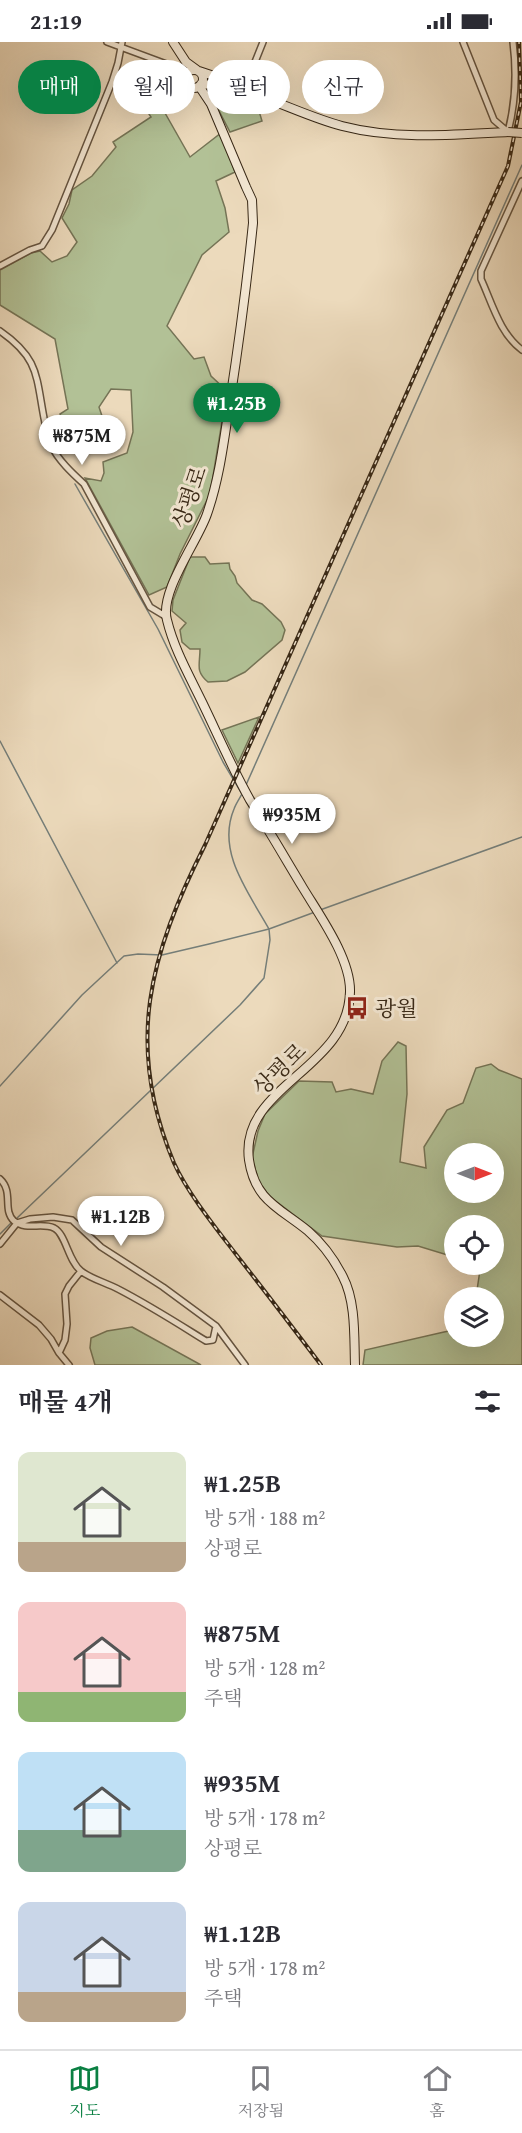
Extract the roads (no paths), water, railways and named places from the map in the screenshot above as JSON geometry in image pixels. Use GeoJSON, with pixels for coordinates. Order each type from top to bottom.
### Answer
{"type":"FeatureCollection","features":[{"type":"Feature","properties":{"kind":"main road"},"geometry":{"type":"LineString","coordinates":[[172,42],[174,52],[183,60]]}},
{"type":"Feature","properties":{"kind":"main road"},"geometry":{"type":"LineString","coordinates":[[195,71],[203,76],[200,85]]}},
{"type":"Feature","properties":{"kind":"main road"},"geometry":{"type":"LineString","coordinates":[[195,71],[207,75]]}},
{"type":"Feature","properties":{"kind":"main road"},"geometry":{"type":"LineString","coordinates":[[195,86],[207,84]]}},
{"type":"Feature","properties":{"kind":"main road","name":"상평로"},"geometry":{"type":"LineString","coordinates":[[200,85],[207,97]]}},
{"type":"Feature","properties":{"kind":"main road"},"geometry":{"type":"LineString","coordinates":[[290,108],[342,126],[384,134],[441,136],[522,133]]}},
{"type":"Feature","properties":{"kind":"main road","name":"상평로"},"geometry":{"type":"LineString","coordinates":[[215,114],[252,200],[253,223],[217,481],[206,518],[167,600],[165,616],[177,649],[240,782],[320,916],[345,969],[350,990],[345,1020],[335,1039],[321,1055],[281,1089],[262,1110],[252,1131],[248,1158],[255,1183],[266,1200],[309,1232],[326,1248],[342,1274],[347,1284],[350,1303],[355,1365]]}},
{"type":"Feature","properties":{"kind":"street"},"geometry":{"type":"LineString","coordinates":[[107,42],[122,44],[159,60]]}},
{"type":"Feature","properties":{"kind":"street"},"geometry":{"type":"LineString","coordinates":[[256,60],[263,42]]}},
{"type":"Feature","properties":{"kind":"street"},"geometry":{"type":"LineString","coordinates":[[463,42],[494,120],[508,132],[514,106],[517,73],[513,42]]}},
{"type":"Feature","properties":{"kind":"street"},"geometry":{"type":"LineString","coordinates":[[0,266],[42,246],[52,231],[111,82],[122,44]]}},
{"type":"Feature","properties":{"kind":"street"},"geometry":{"type":"LineString","coordinates":[[522,181],[481,271],[481,279],[502,328],[522,350]]}},
{"type":"Feature","properties":{"kind":"street"},"geometry":{"type":"LineString","coordinates":[[0,332],[16,342],[28,356],[39,390],[51,445],[68,468],[84,484],[150,607],[165,616]]}},
{"type":"Feature","properties":{"kind":"street"},"geometry":{"type":"LineString","coordinates":[[0,1179],[8,1189],[8,1212],[15,1221],[26,1227],[54,1228],[60,1233],[69,1255],[81,1271],[118,1289],[207,1341],[213,1340],[216,1326]]}},
{"type":"Feature","properties":{"kind":"street"},"geometry":{"type":"LineString","coordinates":[[0,1244],[15,1221],[53,1216],[72,1220],[101,1247],[163,1287],[216,1326],[245,1365]]}},
{"type":"Feature","properties":{"kind":"street"},"geometry":{"type":"LineString","coordinates":[[59,1353],[65,1340],[67,1324],[65,1294],[81,1271]]}},
{"type":"Feature","properties":{"kind":"street"},"geometry":{"type":"LineString","coordinates":[[0,1295],[39,1324],[68,1365]]}},
{"type":"Feature","properties":{"kind":"waterway"},"geometry":{"type":"LineString","coordinates":[[246,785],[522,165]]}},
{"type":"Feature","properties":{"kind":"waterway"},"geometry":{"type":"LineString","coordinates":[[75,484],[158,629],[223,762],[242,794]]}},
{"type":"Feature","properties":{"kind":"waterway"},"geometry":{"type":"LineString","coordinates":[[0,741],[117,963]]}},
{"type":"Feature","properties":{"kind":"waterway"},"geometry":{"type":"LineString","coordinates":[[16,1219],[240,1005],[264,978],[270,940],[269,929],[237,872],[229,841],[234,809],[243,792]]}},
{"type":"Feature","properties":{"kind":"waterway"},"geometry":{"type":"LineString","coordinates":[[320,910],[522,837]]}},
{"type":"Feature","properties":{"kind":"waterway"},"geometry":{"type":"LineString","coordinates":[[0,1086],[82,995],[124,956],[162,955],[269,929],[315,912]]}},
{"type":"Feature","properties":{"kind":"waterway"},"geometry":{"type":"LineString","coordinates":[[0,1234],[12,1222]]}},
{"type":"Feature","properties":{"kind":"railway"},"geometry":{"type":"LineString","coordinates":[[321,1365],[202,1209],[174,1163],[159,1120],[150,1078],[147,1039],[150,1000],[158,962],[186,885],[508,166],[521,102],[519,42]]}},
{"type":"Feature","properties":{"kind":"place","name":"광월"},"geometry":{"type":"Point","coordinates":[357,1008]}}]}
